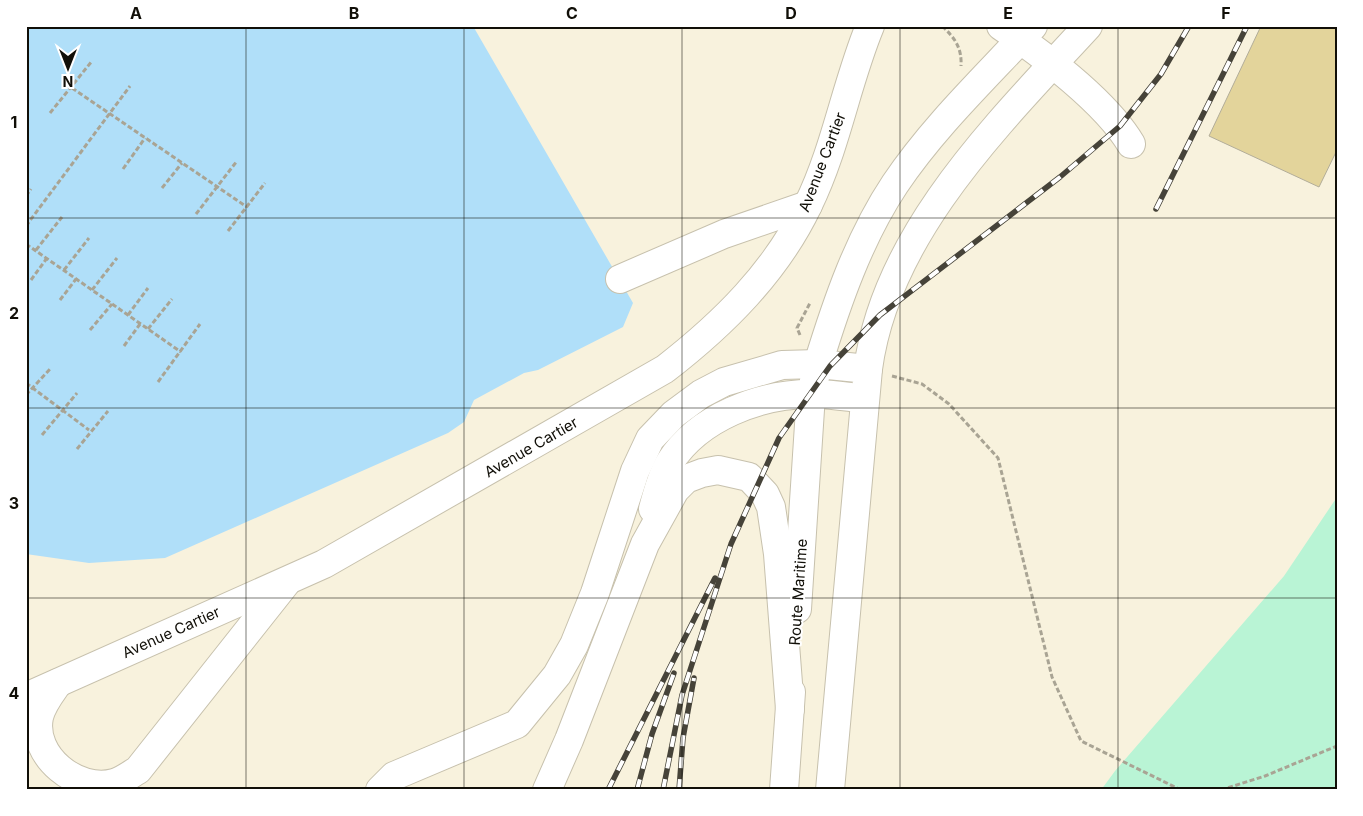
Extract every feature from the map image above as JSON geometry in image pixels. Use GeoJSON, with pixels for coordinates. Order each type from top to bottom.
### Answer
{"type":"FeatureCollection","features":[{"type":"Feature","properties":{"kind":"main road","name":"Avenue Cartier"},"geometry":{"type":"LineString","coordinates":[[26,697],[324,564],[665,369],[708,336],[744,299],[777,256],[808,205],[870,26]]}},
{"type":"Feature","properties":{"kind":"main road"},"geometry":{"type":"LineString","coordinates":[[830,790],[864,399],[872,343],[880,315],[897,268],[914,238],[957,176],[1088,26]]}},
{"type":"Feature","properties":{"kind":"main road"},"geometry":{"type":"LineString","coordinates":[[811,394],[834,313],[863,242],[896,184],[1018,31],[1120,126],[1131,144]]}},
{"type":"Feature","properties":{"kind":"main road"},"geometry":{"type":"LineString","coordinates":[[620,279],[724,234],[808,205]]}},
{"type":"Feature","properties":{"kind":"main road"},"geometry":{"type":"LineString","coordinates":[[380,790],[394,776],[517,724],[557,675],[574,645],[595,593],[635,471],[650,440],[674,414],[701,394],[724,382],[782,365],[818,364],[868,369]]}},
{"type":"Feature","properties":{"kind":"main road"},"geometry":{"type":"LineString","coordinates":[[547,790],[569,740],[645,544],[660,486],[670,463],[686,441],[714,421],[745,406],[779,398],[811,394],[864,399]]}},
{"type":"Feature","properties":{"kind":"main road","name":"Route Maritime"},"geometry":{"type":"LineString","coordinates":[[784,790],[811,394]]}},
{"type":"Feature","properties":{"kind":"main road"},"geometry":{"type":"LineString","coordinates":[[645,544],[675,490],[686,479],[718,470],[749,477],[765,494],[772,507],[776,529],[790,709]]}},
{"type":"Feature","properties":{"kind":"main road"},"geometry":{"type":"LineString","coordinates":[[58,683],[46,700],[39,718],[47,756],[64,773],[90,783],[114,783],[138,770],[290,579]]}},
{"type":"Feature","properties":{"kind":"path"},"geometry":{"type":"LineString","coordinates":[[50,113],[92,61]]}},
{"type":"Feature","properties":{"kind":"path"},"geometry":{"type":"LineString","coordinates":[[26,226],[130,86]]}},
{"type":"Feature","properties":{"kind":"path"},"geometry":{"type":"LineString","coordinates":[[72,88],[247,206]]}},
{"type":"Feature","properties":{"kind":"path"},"geometry":{"type":"LineString","coordinates":[[123,169],[145,138]]}},
{"type":"Feature","properties":{"kind":"path"},"geometry":{"type":"LineString","coordinates":[[196,214],[237,161]]}},
{"type":"Feature","properties":{"kind":"path"},"geometry":{"type":"LineString","coordinates":[[162,188],[182,163]]}},
{"type":"Feature","properties":{"kind":"path"},"geometry":{"type":"LineString","coordinates":[[228,231],[265,183]]}},
{"type":"Feature","properties":{"kind":"path"},"geometry":{"type":"LineString","coordinates":[[26,196],[31,189]]}},
{"type":"Feature","properties":{"kind":"path"},"geometry":{"type":"LineString","coordinates":[[36,250],[62,217]]}},
{"type":"Feature","properties":{"kind":"path"},"geometry":{"type":"LineString","coordinates":[[64,270],[89,238]]}},
{"type":"Feature","properties":{"kind":"path"},"geometry":{"type":"LineString","coordinates":[[26,244],[181,352]]}},
{"type":"Feature","properties":{"kind":"path"},"geometry":{"type":"LineString","coordinates":[[31,280],[47,258]]}},
{"type":"Feature","properties":{"kind":"path"},"geometry":{"type":"LineString","coordinates":[[92,290],[116,258]]}},
{"type":"Feature","properties":{"kind":"path"},"geometry":{"type":"LineString","coordinates":[[60,300],[76,278]]}},
{"type":"Feature","properties":{"kind":"path"},"geometry":{"type":"LineString","coordinates":[[128,315],[148,288]]}},
{"type":"Feature","properties":{"kind":"path"},"geometry":{"type":"LineString","coordinates":[[148,329],[172,299]]}},
{"type":"Feature","properties":{"kind":"path"},"geometry":{"type":"LineString","coordinates":[[90,330],[112,304]]}},
{"type":"Feature","properties":{"kind":"path"},"geometry":{"type":"LineString","coordinates":[[124,346],[140,324]]}},
{"type":"Feature","properties":{"kind":"path"},"geometry":{"type":"LineString","coordinates":[[158,382],[200,324]]}},
{"type":"Feature","properties":{"kind":"path"},"geometry":{"type":"LineString","coordinates":[[26,395],[51,368]]}},
{"type":"Feature","properties":{"kind":"path"},"geometry":{"type":"LineString","coordinates":[[868,369],[922,384],[949,404],[998,458],[1052,677],[1081,741],[1181,790]]}},
{"type":"Feature","properties":{"kind":"path"},"geometry":{"type":"LineString","coordinates":[[26,383],[89,430]]}},
{"type":"Feature","properties":{"kind":"path"},"geometry":{"type":"LineString","coordinates":[[42,435],[77,393]]}},
{"type":"Feature","properties":{"kind":"path"},"geometry":{"type":"LineString","coordinates":[[77,449],[108,411]]}},
{"type":"Feature","properties":{"kind":"path"},"geometry":{"type":"LineString","coordinates":[[1221,790],[1265,776],[1337,746]]}},
{"type":"Feature","properties":{"kind":"green space"},"geometry":{"type":"Polygon","coordinates":[[[1337,497],[1337,790],[1101,790],[1115,771],[1284,576],[1337,497]]]}},
{"type":"Feature","properties":{"kind":"water"},"geometry":{"type":"Polygon","coordinates":[[[35,26],[473,26],[633,303],[623,327],[538,370],[524,373],[474,400],[464,422],[448,433],[165,558],[89,563],[26,554],[26,30],[35,26]]]}},
{"type":"Feature","properties":{"kind":"building"},"geometry":{"type":"Polygon","coordinates":[[[1261,26],[1337,26],[1337,150],[1319,187],[1209,136],[1261,26]]]}},
{"type":"Feature","properties":{"kind":"railway"},"geometry":{"type":"LineString","coordinates":[[663,790],[682,695],[731,544],[779,438],[830,366],[880,315],[1060,177],[1120,126],[1161,74],[1189,26]]}},
{"type":"Feature","properties":{"kind":"railway"},"geometry":{"type":"LineString","coordinates":[[1156,209],[1247,26]]}},
{"type":"Feature","properties":{"kind":"railway"},"geometry":{"type":"LineString","coordinates":[[608,790],[715,578]]}},
{"type":"Feature","properties":{"kind":"railway"},"geometry":{"type":"LineString","coordinates":[[637,790],[652,734],[674,673]]}},
{"type":"Feature","properties":{"kind":"railway"},"geometry":{"type":"LineString","coordinates":[[679,790],[683,738],[694,678]]}}]}
